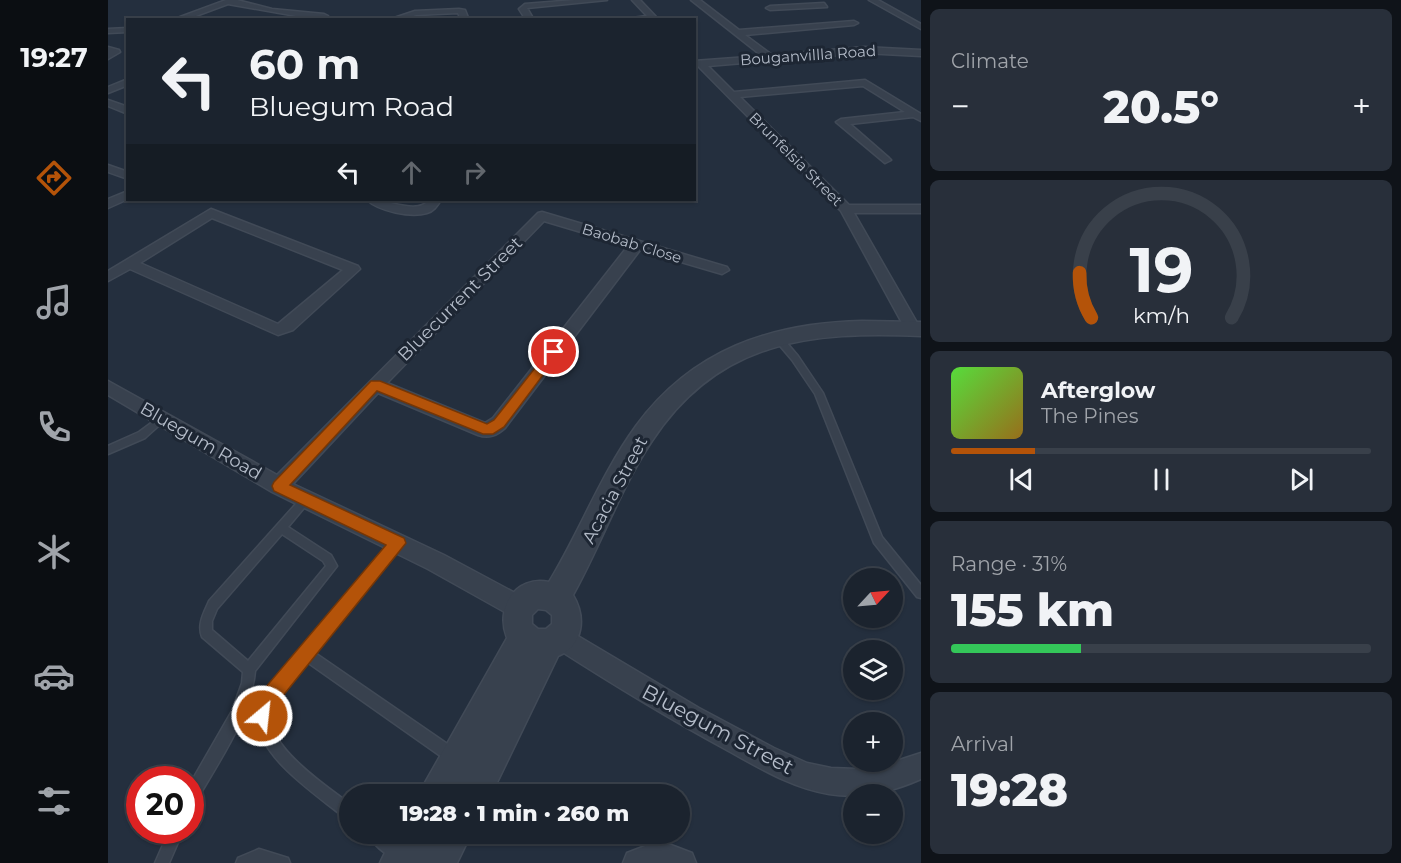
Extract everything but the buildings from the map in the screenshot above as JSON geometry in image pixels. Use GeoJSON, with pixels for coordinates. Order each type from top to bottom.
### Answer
{"type":"FeatureCollection","features":[{"type":"Feature","properties":{"kind":"street"},"geometry":{"type":"LineString","coordinates":[[530,18],[523,7],[603,0]]}},
{"type":"Feature","properties":{"kind":"street"},"geometry":{"type":"LineString","coordinates":[[636,0],[653,18]]}},
{"type":"Feature","properties":{"kind":"street"},"geometry":{"type":"LineString","coordinates":[[695,0],[770,58]]}},
{"type":"Feature","properties":{"kind":"street"},"geometry":{"type":"LineString","coordinates":[[815,0],[834,11]]}},
{"type":"Feature","properties":{"kind":"street"},"geometry":{"type":"LineString","coordinates":[[873,0],[921,27]]}},
{"type":"Feature","properties":{"kind":"street"},"geometry":{"type":"LineString","coordinates":[[182,18],[231,1],[272,11],[315,14],[324,16],[323,18]]}},
{"type":"Feature","properties":{"kind":"street"},"geometry":{"type":"LineString","coordinates":[[770,9],[824,5]]}},
{"type":"Feature","properties":{"kind":"street"},"geometry":{"type":"LineString","coordinates":[[261,15],[272,11]]}},
{"type":"Feature","properties":{"kind":"street"},"geometry":{"type":"LineString","coordinates":[[399,18],[415,13],[460,11],[464,18]]}},
{"type":"Feature","properties":{"kind":"street"},"geometry":{"type":"LineString","coordinates":[[738,33],[854,23],[844,17]]}},
{"type":"Feature","properties":{"kind":"street"},"geometry":{"type":"LineString","coordinates":[[108,32],[126,30]]}},
{"type":"Feature","properties":{"kind":"street"},"geometry":{"type":"LineString","coordinates":[[108,50],[116,52],[108,56]]}},
{"type":"Feature","properties":{"kind":"street","name":"Bouganvillla Road"},"geometry":{"type":"LineString","coordinates":[[698,64],[871,50],[921,53]]}},
{"type":"Feature","properties":{"kind":"street","name":"Brunfelsia Street"},"geometry":{"type":"LineString","coordinates":[[698,64],[846,209],[916,328]]}},
{"type":"Feature","properties":{"kind":"street"},"geometry":{"type":"LineString","coordinates":[[731,95],[858,82],[870,84],[918,116]]}},
{"type":"Feature","properties":{"kind":"street"},"geometry":{"type":"LineString","coordinates":[[108,90],[126,83]]}},
{"type":"Feature","properties":{"kind":"street"},"geometry":{"type":"LineString","coordinates":[[108,103],[126,110]]}},
{"type":"Feature","properties":{"kind":"street"},"geometry":{"type":"LineString","coordinates":[[885,160],[841,122],[918,116]]}},
{"type":"Feature","properties":{"kind":"street"},"geometry":{"type":"LineString","coordinates":[[108,168],[126,175]]}},
{"type":"Feature","properties":{"kind":"street"},"geometry":{"type":"LineString","coordinates":[[108,204],[126,195]]}},
{"type":"Feature","properties":{"kind":"street"},"geometry":{"type":"LineString","coordinates":[[376,201],[409,211],[432,203]]}},
{"type":"Feature","properties":{"kind":"street"},"geometry":{"type":"LineString","coordinates":[[536,201],[542,216]]}},
{"type":"Feature","properties":{"kind":"street"},"geometry":{"type":"LineString","coordinates":[[846,209],[921,209]]}},
{"type":"Feature","properties":{"kind":"street"},"geometry":{"type":"LineString","coordinates":[[108,277],[205,215],[216,214],[347,265],[353,271],[288,326],[278,330],[270,329],[130,264]]}},
{"type":"Feature","properties":{"kind":"street","name":"Baobab Close"},"geometry":{"type":"LineString","coordinates":[[542,216],[722,270]]}},
{"type":"Feature","properties":{"kind":"street","name":"Bluecurrent Street"},"geometry":{"type":"LineString","coordinates":[[279,486],[542,216]]}},
{"type":"Feature","properties":{"kind":"street"},"geometry":{"type":"LineString","coordinates":[[375,385],[484,430],[492,429],[499,423],[637,244]]}},
{"type":"Feature","properties":{"kind":"street","name":"Acacia Street"},"geometry":{"type":"LineString","coordinates":[[555,599],[574,568],[629,457],[666,404],[683,387],[712,366],[745,350],[778,338],[818,330],[916,328]]}},
{"type":"Feature","properties":{"kind":"street","name":"Bluegum Road"},"geometry":{"type":"LineString","coordinates":[[108,387],[279,486],[436,562],[538,632]]}},
{"type":"Feature","properties":{"kind":"street"},"geometry":{"type":"LineString","coordinates":[[442,784],[538,632],[568,624],[564,609],[555,599],[538,595],[530,597],[538,632],[476,784]]}},
{"type":"Feature","properties":{"kind":"street","name":"Bluegum Street"},"geometry":{"type":"LineString","coordinates":[[538,632],[682,713],[794,771],[818,779],[840,782],[892,778],[921,766]]}},
{"type":"Feature","properties":{"kind":"street"},"geometry":{"type":"LineString","coordinates":[[406,850],[423,844]]}},
{"type":"Feature","properties":{"kind":"street"},"geometry":{"type":"LineString","coordinates":[[637,863],[657,857],[671,858],[682,863]]}},
{"type":"Feature","properties":{"kind":"lane"},"geometry":{"type":"LineString","coordinates":[[778,338],[795,357],[819,393],[878,540],[921,593]]}},
{"type":"Feature","properties":{"kind":"lane"},"geometry":{"type":"LineString","coordinates":[[108,450],[142,435],[162,418]]}},
{"type":"Feature","properties":{"kind":"lane"},"geometry":{"type":"LineString","coordinates":[[249,669],[206,633],[206,621],[213,605],[306,500]]}},
{"type":"Feature","properties":{"kind":"lane"},"geometry":{"type":"LineString","coordinates":[[204,772],[243,701],[250,682],[249,669],[332,567],[327,558],[281,528]]}},
{"type":"Feature","properties":{"kind":"lane"},"geometry":{"type":"LineString","coordinates":[[339,804],[278,751],[265,732],[262,716],[265,702],[398,543]]}},
{"type":"Feature","properties":{"kind":"lane"},"geometry":{"type":"LineString","coordinates":[[306,654],[457,759]]}},
{"type":"Feature","properties":{"kind":"lane"},"geometry":{"type":"LineString","coordinates":[[162,863],[170,844]]}},
{"type":"Feature","properties":{"kind":"lane"},"geometry":{"type":"LineString","coordinates":[[243,863],[259,856],[283,863]]}},
{"type":"Feature","properties":{"kind":"route"},"geometry":{"type":"LineString","coordinates":[[262,716],[265,702],[398,543],[279,486],[375,385],[488,430],[499,423],[554,352]]}}]}
